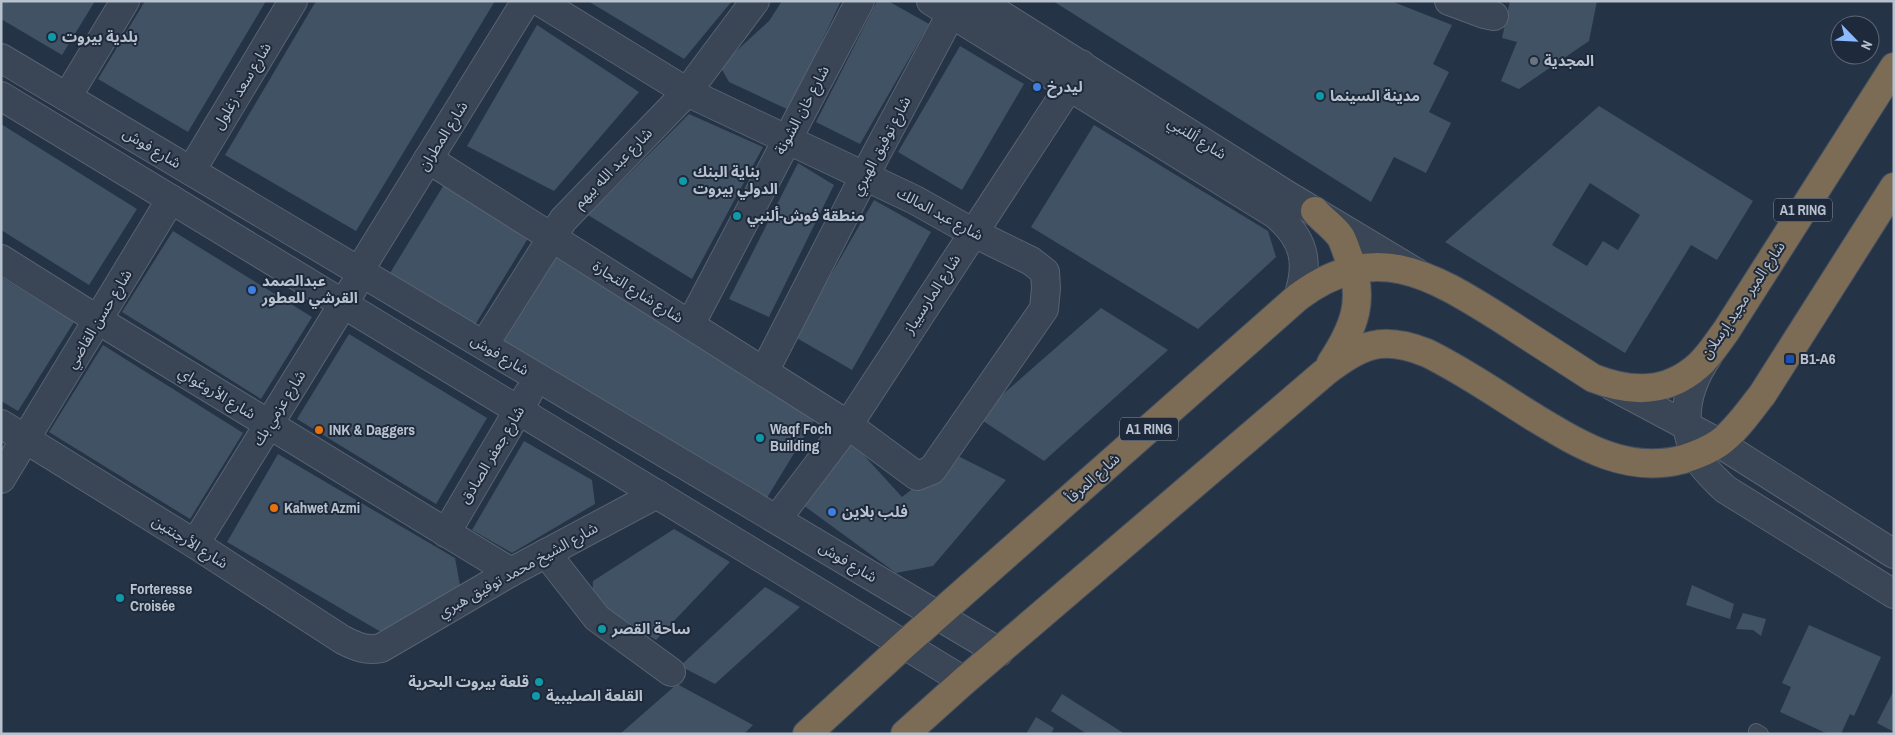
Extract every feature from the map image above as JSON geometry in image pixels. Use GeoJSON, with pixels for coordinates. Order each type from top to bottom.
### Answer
{"type":"FeatureCollection","features":[{"type":"Feature","properties":{"kind":"highway","name":"شارع المير مجيد إرسلان"},"geometry":{"type":"LineString","coordinates":[[1418,273],[1461,293],[1593,378],[1612,386],[1635,389],[1659,386],[1687,374],[1710,353],[1738,312],[1894,67]]}},
{"type":"Feature","properties":{"kind":"highway"},"geometry":{"type":"LineString","coordinates":[[905,734],[964,681],[1324,373],[1343,358],[1370,345],[1393,344],[1414,348],[1438,358],[1570,438],[1599,452],[1624,461],[1648,464],[1669,463],[1707,449],[1742,421],[1762,395],[1894,187]]}},
{"type":"Feature","properties":{"kind":"highway"},"geometry":{"type":"LineString","coordinates":[[1315,212],[1341,238],[1354,270],[1357,296],[1354,320],[1346,341],[1324,373]]}},
{"type":"Feature","properties":{"kind":"highway","name":"شارع المرفأ"},"geometry":{"type":"LineString","coordinates":[[905,644],[1312,286],[1327,278],[1354,270],[1379,267],[1402,269],[1418,273]]}},
{"type":"Feature","properties":{"kind":"highway","name":"A1 RING"},"geometry":{"type":"LineString","coordinates":[[807,734],[905,644]]}},
{"type":"Feature","properties":{"kind":"street"},"geometry":{"type":"LineString","coordinates":[[67,97],[125,1]]}},
{"type":"Feature","properties":{"kind":"street","name":"شارع سعد زغلول"},"geometry":{"type":"LineString","coordinates":[[191,171],[293,1]]}},
{"type":"Feature","properties":{"kind":"street","name":"شارع المطران"},"geometry":{"type":"LineString","coordinates":[[360,271],[526,1]]}},
{"type":"Feature","properties":{"kind":"street","name":"شارع عبد المالك"},"geometry":{"type":"LineString","coordinates":[[538,1],[687,92],[915,200],[972,232],[1030,261],[1045,272],[1044,309],[932,470],[917,476],[848,425]]}},
{"type":"Feature","properties":{"kind":"street","name":"شارع عبد الله بيهم"},"geometry":{"type":"LineString","coordinates":[[484,345],[564,220],[687,92],[755,1]]}},
{"type":"Feature","properties":{"kind":"street","name":"شارع خان الشونة"},"geometry":{"type":"LineString","coordinates":[[690,325],[860,1]]}},
{"type":"Feature","properties":{"kind":"street","name":"شارع أللنبي"},"geometry":{"type":"LineString","coordinates":[[978,1],[1075,76],[1287,224],[1296,237],[1302,251],[1304,266],[1303,282],[1298,297]]}},
{"type":"Feature","properties":{"kind":"street"},"geometry":{"type":"LineString","coordinates":[[1449,1],[1494,16]]}},
{"type":"Feature","properties":{"kind":"street","name":"شارع أللنبي"},"geometry":{"type":"LineString","coordinates":[[946,5],[1315,212],[1418,273]]}},
{"type":"Feature","properties":{"kind":"street","name":"شارع توفيق الهبري"},"geometry":{"type":"LineString","coordinates":[[764,372],[865,175],[946,5]]}},
{"type":"Feature","properties":{"kind":"street","name":"شارع فوش"},"geometry":{"type":"LineString","coordinates":[[1,58],[1000,652]]}},
{"type":"Feature","properties":{"kind":"street","name":"شارع المارسيياز"},"geometry":{"type":"LineString","coordinates":[[777,519],[848,425],[1075,76]]}},
{"type":"Feature","properties":{"kind":"street"},"geometry":{"type":"LineString","coordinates":[[1,96],[964,681]]}},
{"type":"Feature","properties":{"kind":"street","name":"شارع شارع التجارة"},"geometry":{"type":"LineString","coordinates":[[428,159],[848,425]]}},
{"type":"Feature","properties":{"kind":"street","name":"شارع حسن القاضي"},"geometry":{"type":"LineString","coordinates":[[1,479],[172,199]]}},
{"type":"Feature","properties":{"kind":"street","name":"شارع الأروغواي"},"geometry":{"type":"LineString","coordinates":[[1,259],[511,572]]}},
{"type":"Feature","properties":{"kind":"street","name":"شارع عزمي بك"},"geometry":{"type":"LineString","coordinates":[[196,544],[343,304],[360,271]]}},
{"type":"Feature","properties":{"kind":"street"},"geometry":{"type":"LineString","coordinates":[[1686,426],[1688,399],[1696,374],[1710,353]]}},
{"type":"Feature","properties":{"kind":"street","name":"شارع جعفر الصادق"},"geometry":{"type":"LineString","coordinates":[[446,533],[538,377]]}},
{"type":"Feature","properties":{"kind":"street"},"geometry":{"type":"LineString","coordinates":[[1612,386],[1686,426],[1707,449],[1894,554]]}},
{"type":"Feature","properties":{"kind":"street","name":"شارع الأرجنتين"},"geometry":{"type":"LineString","coordinates":[[1,424],[196,544],[343,640],[363,649],[381,648]]}},
{"type":"Feature","properties":{"kind":"street"},"geometry":{"type":"LineString","coordinates":[[1707,449],[1706,471],[1725,488],[1894,594]]}},
{"type":"Feature","properties":{"kind":"street","name":"شارع الشيخ محمد توفيق هبري"},"geometry":{"type":"LineString","coordinates":[[381,648],[511,572],[657,494]]}},
{"type":"Feature","properties":{"kind":"street"},"geometry":{"type":"LineString","coordinates":[[546,554],[597,618],[671,672]]}},
{"type":"Feature","properties":{"kind":"building","name":"بلدية بيروت"},"geometry":{"type":"Polygon","coordinates":[[[1,1],[95,1],[62,55],[1,19],[1,1]]]}},
{"type":"Feature","properties":{"kind":"building"},"geometry":{"type":"Polygon","coordinates":[[[145,1],[266,1],[188,132],[98,79],[145,1]]]}},
{"type":"Feature","properties":{"kind":"building"},"geometry":{"type":"Polygon","coordinates":[[[316,1],[495,1],[356,231],[225,155],[316,1]]]}},
{"type":"Feature","properties":{"kind":"building"},"geometry":{"type":"Polygon","coordinates":[[[588,1],[732,1],[684,59],[588,1]]]}},
{"type":"Feature","properties":{"kind":"building"},"geometry":{"type":"Polygon","coordinates":[[[782,1],[841,1],[789,110],[729,82],[720,66],[769,21],[782,1]]]}},
{"type":"Feature","properties":{"kind":"building"},"geometry":{"type":"Polygon","coordinates":[[[877,1],[888,1],[929,24],[860,144],[816,122],[877,1]]]}},
{"type":"Feature","properties":{"kind":"building","name":"مدينة السينما"},"geometry":{"type":"Polygon","coordinates":[[[1053,1],[1391,1],[1452,25],[1433,64],[1449,72],[1429,112],[1451,123],[1426,173],[1394,157],[1371,202],[1053,1]]]}},
{"type":"Feature","properties":{"kind":"building","name":"المجدية"},"geometry":{"type":"Polygon","coordinates":[[[1510,1],[1597,1],[1589,41],[1519,89],[1501,81],[1517,42],[1502,38],[1510,1]]]}},
{"type":"Feature","properties":{"kind":"building"},"geometry":{"type":"Polygon","coordinates":[[[537,25],[639,92],[554,191],[467,146],[537,25]]]}},
{"type":"Feature","properties":{"kind":"building"},"geometry":{"type":"Polygon","coordinates":[[[960,46],[1024,84],[962,190],[898,152],[960,46]]]}},
{"type":"Feature","properties":{"kind":"building"},"geometry":{"type":"Polygon","coordinates":[[[1599,106],[1753,201],[1717,260],[1691,245],[1625,353],[1445,242],[1599,106]],[[1590,183],[1552,245],[1587,266],[1603,241],[1618,250],[1640,215],[1590,183]]]}},
{"type":"Feature","properties":{"kind":"building","name":"بناية البنك الدولي بيروت"},"geometry":{"type":"Polygon","coordinates":[[[689,114],[763,147],[692,279],[588,215],[689,114]]]}},
{"type":"Feature","properties":{"kind":"building"},"geometry":{"type":"Polygon","coordinates":[[[1,124],[137,209],[89,285],[1,230],[1,124]]]}},
{"type":"Feature","properties":{"kind":"building"},"geometry":{"type":"Polygon","coordinates":[[[1094,125],[1268,231],[1276,257],[1198,329],[1031,227],[1094,125]]]}},
{"type":"Feature","properties":{"kind":"building"},"geometry":{"type":"Polygon","coordinates":[[[798,163],[834,185],[769,317],[729,299],[798,163]]]}},
{"type":"Feature","properties":{"kind":"building"},"geometry":{"type":"Polygon","coordinates":[[[445,183],[530,235],[475,325],[390,273],[445,183]]]}},
{"type":"Feature","properties":{"kind":"building"},"geometry":{"type":"Polygon","coordinates":[[[874,200],[931,232],[852,370],[795,337],[874,200]]]}},
{"type":"Feature","properties":{"kind":"building"},"geometry":{"type":"Polygon","coordinates":[[[173,231],[312,317],[261,399],[122,312],[173,231]]]}},
{"type":"Feature","properties":{"kind":"building"},"geometry":{"type":"Polygon","coordinates":[[[555,255],[818,414],[765,501],[503,343],[555,255]]]}},
{"type":"Feature","properties":{"kind":"building"},"geometry":{"type":"Polygon","coordinates":[[[1,277],[74,322],[18,411],[1,401],[1,277]]]}},
{"type":"Feature","properties":{"kind":"building"},"geometry":{"type":"Polygon","coordinates":[[[1101,308],[1168,350],[1044,461],[977,417],[1101,308]]]}},
{"type":"Feature","properties":{"kind":"building"},"geometry":{"type":"Polygon","coordinates":[[[349,334],[487,418],[436,504],[297,419],[349,334]]]}},
{"type":"Feature","properties":{"kind":"building"},"geometry":{"type":"Polygon","coordinates":[[[103,345],[243,433],[190,519],[49,432],[103,345]]]}},
{"type":"Feature","properties":{"kind":"building"},"geometry":{"type":"Polygon","coordinates":[[[850,440],[902,497],[956,455],[1006,480],[933,566],[896,573],[803,505],[850,440]]]}},
{"type":"Feature","properties":{"kind":"building"},"geometry":{"type":"Polygon","coordinates":[[[524,441],[592,480],[595,504],[512,553],[472,530],[524,441]]]}},
{"type":"Feature","properties":{"kind":"building"},"geometry":{"type":"Polygon","coordinates":[[[278,454],[455,558],[460,585],[381,632],[227,542],[278,454]]]}},
{"type":"Feature","properties":{"kind":"building"},"geometry":{"type":"Polygon","coordinates":[[[674,529],[730,562],[656,640],[592,600],[593,581],[674,529]]]}},
{"type":"Feature","properties":{"kind":"building"},"geometry":{"type":"Polygon","coordinates":[[[1692,585],[1734,604],[1730,619],[1686,605],[1692,585]]]}},
{"type":"Feature","properties":{"kind":"building"},"geometry":{"type":"Polygon","coordinates":[[[765,587],[800,607],[715,684],[680,666],[765,587]]]}},
{"type":"Feature","properties":{"kind":"building"},"geometry":{"type":"Polygon","coordinates":[[[1743,613],[1766,619],[1761,636],[1753,630],[1736,629],[1743,613]]]}},
{"type":"Feature","properties":{"kind":"building"},"geometry":{"type":"Polygon","coordinates":[[[1809,625],[1881,657],[1854,716],[1850,714],[1841,734],[1828,734],[1780,712],[1791,687],[1782,683],[1809,625]]]}},
{"type":"Feature","properties":{"kind":"building"},"geometry":{"type":"Polygon","coordinates":[[[677,684],[753,725],[744,734],[620,734],[677,684]]]}},
{"type":"Feature","properties":{"kind":"building"},"geometry":{"type":"Polygon","coordinates":[[[1894,690],[1894,732],[1877,723],[1894,690]]]}},
{"type":"Feature","properties":{"kind":"building"},"geometry":{"type":"Polygon","coordinates":[[[1062,694],[1125,734],[1087,734],[1051,711],[1062,694]]]}},
{"type":"Feature","properties":{"kind":"building"},"geometry":{"type":"Polygon","coordinates":[[[1036,717],[1054,728],[1051,734],[1026,734],[1036,717]]]}},
{"type":"Feature","properties":{"kind":"place","name":"بلدية بيروت"},"geometry":{"type":"Point","coordinates":[52,37]}},
{"type":"Feature","properties":{"kind":"place","name":"المجدية"},"geometry":{"type":"Point","coordinates":[1534,61]}},
{"type":"Feature","properties":{"kind":"place","name":"ليدرخ"},"geometry":{"type":"Point","coordinates":[1037,87]}},
{"type":"Feature","properties":{"kind":"place","name":"مدينة السينما"},"geometry":{"type":"Point","coordinates":[1320,96]}},
{"type":"Feature","properties":{"kind":"place","name":"بناية البنك الدولي بيروت"},"geometry":{"type":"Point","coordinates":[683,181]}},
{"type":"Feature","properties":{"kind":"place","name":"منطقة فوش-ألنبي"},"geometry":{"type":"Point","coordinates":[737,216]}},
{"type":"Feature","properties":{"kind":"place","name":"عبدالصمد القرشي للعطور"},"geometry":{"type":"Point","coordinates":[252,290]}},
{"type":"Feature","properties":{"kind":"place","name":"B1-A6"},"geometry":{"type":"Point","coordinates":[1790,359]}},
{"type":"Feature","properties":{"kind":"place","name":"INK & Daggers"},"geometry":{"type":"Point","coordinates":[319,430]}},
{"type":"Feature","properties":{"kind":"place","name":"Waqf Foch Building"},"geometry":{"type":"Point","coordinates":[760,438]}},
{"type":"Feature","properties":{"kind":"place","name":"Kahwet Azmi"},"geometry":{"type":"Point","coordinates":[274,508]}},
{"type":"Feature","properties":{"kind":"place","name":"فلب بلاين"},"geometry":{"type":"Point","coordinates":[832,512]}},
{"type":"Feature","properties":{"kind":"place","name":"Forteresse Croisée"},"geometry":{"type":"Point","coordinates":[120,598]}},
{"type":"Feature","properties":{"kind":"place","name":"ساحة القصر"},"geometry":{"type":"Point","coordinates":[602,629]}},
{"type":"Feature","properties":{"kind":"place","name":"قلعة بيروت البحرية"},"geometry":{"type":"Point","coordinates":[539,682]}},
{"type":"Feature","properties":{"kind":"place","name":"القلعة الصليبية"},"geometry":{"type":"Point","coordinates":[536,696]}}]}
